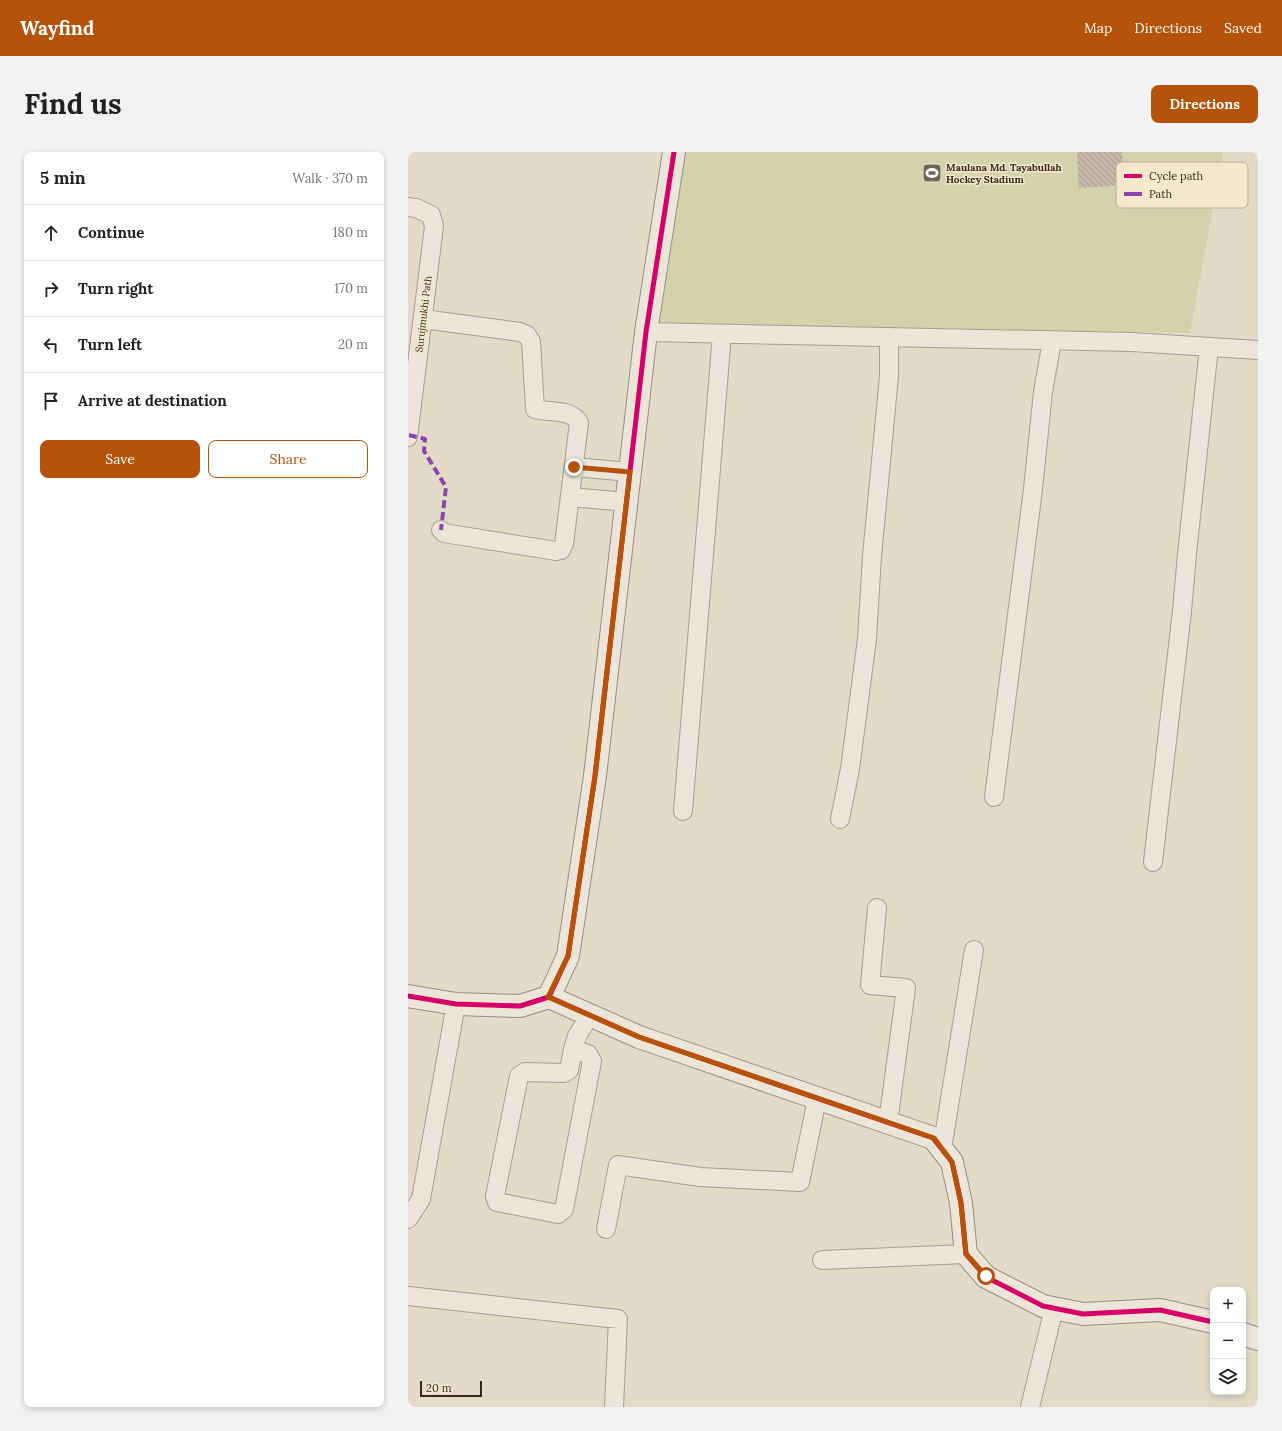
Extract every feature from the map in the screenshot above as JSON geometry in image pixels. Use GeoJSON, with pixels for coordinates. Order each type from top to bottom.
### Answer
{"type":"FeatureCollection","features":[{"type":"Feature","properties":{"kind":"street"},"geometry":{"type":"LineString","coordinates":[[548,997],[568,956],[595,776],[646,332],[674,152]]}},
{"type":"Feature","properties":{"kind":"street","name":"Surujmukhi Path"},"geometry":{"type":"LineString","coordinates":[[408,207],[416,208],[431,215],[434,226],[408,437]]}},
{"type":"Feature","properties":{"kind":"street"},"geometry":{"type":"LineString","coordinates":[[422,319],[520,332],[527,335],[531,342],[535,409],[544,412],[570,414],[576,418],[579,423],[564,544],[561,550],[556,551],[444,533],[441,530]]}},
{"type":"Feature","properties":{"kind":"street"},"geometry":{"type":"LineString","coordinates":[[646,332],[1132,342],[1258,350]]}},
{"type":"Feature","properties":{"kind":"street"},"geometry":{"type":"LineString","coordinates":[[683,810],[722,334]]}},
{"type":"Feature","properties":{"kind":"street"},"geometry":{"type":"LineString","coordinates":[[840,819],[850,769],[867,639],[872,556],[889,376],[889,337]]}},
{"type":"Feature","properties":{"kind":"street"},"geometry":{"type":"LineString","coordinates":[[994,797],[1033,489],[1043,392],[1052,341]]}},
{"type":"Feature","properties":{"kind":"street"},"geometry":{"type":"LineString","coordinates":[[1153,862],[1182,610],[1209,347]]}},
{"type":"Feature","properties":{"kind":"street"},"geometry":{"type":"LineString","coordinates":[[574,467],[630,472]]}},
{"type":"Feature","properties":{"kind":"street"},"geometry":{"type":"LineString","coordinates":[[570,497],[627,502]]}},
{"type":"Feature","properties":{"kind":"street"},"geometry":{"type":"LineString","coordinates":[[876,908],[870,985],[906,988],[888,1123]]}},
{"type":"Feature","properties":{"kind":"street"},"geometry":{"type":"LineString","coordinates":[[942,1149],[974,950]]}},
{"type":"Feature","properties":{"kind":"street"},"geometry":{"type":"LineString","coordinates":[[408,996],[456,1004],[520,1006],[548,997],[639,1037],[934,1138],[952,1162],[954,1169],[961,1203],[966,1254],[986,1276],[1044,1306],[1083,1314],[1160,1310],[1210,1321]]}},
{"type":"Feature","properties":{"kind":"street"},"geometry":{"type":"LineString","coordinates":[[408,1219],[421,1199],[456,1004]]}},
{"type":"Feature","properties":{"kind":"street"},"geometry":{"type":"LineString","coordinates":[[573,1049],[588,1054],[592,1061],[564,1209],[558,1214],[497,1202],[495,1196],[519,1076],[525,1072],[564,1073],[569,1070],[573,1049],[577,1036],[590,1015]]}},
{"type":"Feature","properties":{"kind":"street"},"geometry":{"type":"LineString","coordinates":[[606,1229],[618,1165],[700,1177],[800,1182],[817,1099]]}},
{"type":"Feature","properties":{"kind":"street"},"geometry":{"type":"LineString","coordinates":[[822,1260],[966,1254]]}},
{"type":"Feature","properties":{"kind":"street"},"geometry":{"type":"LineString","coordinates":[[408,1296],[618,1319],[614,1407]]}},
{"type":"Feature","properties":{"kind":"street"},"geometry":{"type":"LineString","coordinates":[[1030,1407],[1054,1308]]}},
{"type":"Feature","properties":{"kind":"street"},"geometry":{"type":"LineString","coordinates":[[1246,1335],[1258,1339]]}},
{"type":"Feature","properties":{"kind":"green space"},"geometry":{"type":"Polygon","coordinates":[[[685,152],[1223,152],[1221,162],[1116,162],[1116,208],[1213,208],[1190,333],[657,324],[685,152]]]}},
{"type":"Feature","properties":{"kind":"building"},"geometry":{"type":"Polygon","coordinates":[[[1077,152],[1122,152],[1123,162],[1116,162],[1116,186],[1079,188],[1077,152]]]}},
{"type":"Feature","properties":{"kind":"marked path"},"geometry":{"type":"LineString","coordinates":[[409,435],[425,439],[424,451],[446,487],[441,530]]}},
{"type":"Feature","properties":{"kind":"cycle path"},"geometry":{"type":"LineString","coordinates":[[408,996],[456,1004],[520,1006],[549,997],[568,956],[595,776],[646,332],[674,152]]}},
{"type":"Feature","properties":{"kind":"cycle path"},"geometry":{"type":"LineString","coordinates":[[549,997],[639,1037],[933,1138],[952,1162],[961,1203],[966,1254],[986,1277],[1043,1306],[1083,1314],[1160,1310],[1210,1321]]}},
{"type":"Feature","properties":{"kind":"place","name":"Maulana Md. Tayabullah Hockey Stadium"},"geometry":{"type":"Point","coordinates":[932,173]}},
{"type":"Feature","properties":{"kind":"route"},"geometry":{"type":"LineString","coordinates":[[574,467],[630,472],[595,776],[568,956],[548,997],[639,1037],[934,1138],[952,1162],[961,1203],[966,1254],[986,1276]]}}]}
